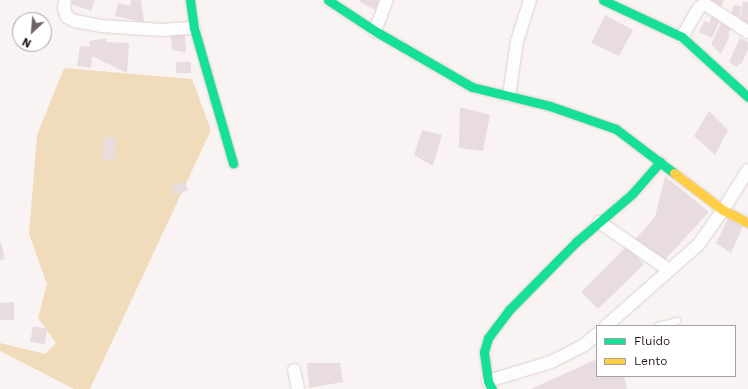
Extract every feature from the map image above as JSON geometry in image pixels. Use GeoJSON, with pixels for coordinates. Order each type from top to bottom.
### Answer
{"type":"FeatureCollection","features":[{"type":"Feature","properties":{"kind":"street"},"geometry":{"type":"LineString","coordinates":[[65,0],[64,8],[68,17],[75,21],[101,26],[162,30],[194,28]]}},
{"type":"Feature","properties":{"kind":"street"},"geometry":{"type":"LineString","coordinates":[[190,0],[194,28],[233,163]]}},
{"type":"Feature","properties":{"kind":"street"},"geometry":{"type":"LineString","coordinates":[[328,0],[375,30],[472,87],[550,106],[616,129],[723,210],[748,223]]}},
{"type":"Feature","properties":{"kind":"street"},"geometry":{"type":"LineString","coordinates":[[375,30],[387,0]]}},
{"type":"Feature","properties":{"kind":"street"},"geometry":{"type":"LineString","coordinates":[[509,96],[517,41],[530,0]]}},
{"type":"Feature","properties":{"kind":"street"},"geometry":{"type":"LineString","coordinates":[[603,0],[682,37],[748,97]]}},
{"type":"Feature","properties":{"kind":"street"},"geometry":{"type":"LineString","coordinates":[[682,37],[699,8],[705,4],[748,32]]}},
{"type":"Feature","properties":{"kind":"street"},"geometry":{"type":"LineString","coordinates":[[596,335],[583,346],[552,362],[490,385],[484,352],[488,338],[509,310],[576,242],[632,194],[660,162]]}},
{"type":"Feature","properties":{"kind":"street"},"geometry":{"type":"LineString","coordinates":[[607,325],[698,245],[723,210],[748,170]]}},
{"type":"Feature","properties":{"kind":"street"},"geometry":{"type":"LineString","coordinates":[[598,222],[669,270]]}},
{"type":"Feature","properties":{"kind":"street"},"geometry":{"type":"LineString","coordinates":[[294,370],[298,389]]}},
{"type":"Feature","properties":{"kind":"lane"},"geometry":{"type":"LineString","coordinates":[[662,325],[677,321]]}},
{"type":"Feature","properties":{"kind":"lane"},"geometry":{"type":"LineString","coordinates":[[583,346],[596,342]]}},
{"type":"Feature","properties":{"kind":"shaded area"},"geometry":{"type":"Polygon","coordinates":[[[64,68],[192,79],[211,130],[90,389],[74,389],[0,351],[0,343],[45,354],[56,343],[38,318],[47,284],[29,234],[37,135],[64,68]]]}},
{"type":"Feature","properties":{"kind":"building"},"geometry":{"type":"Polygon","coordinates":[[[73,0],[95,0],[91,11],[71,4],[73,0]]]}},
{"type":"Feature","properties":{"kind":"building"},"geometry":{"type":"Polygon","coordinates":[[[131,0],[141,0],[144,22],[115,16],[118,3],[130,6],[131,0]]]}},
{"type":"Feature","properties":{"kind":"building"},"geometry":{"type":"Polygon","coordinates":[[[361,0],[380,0],[375,10],[360,2],[361,0]]]}},
{"type":"Feature","properties":{"kind":"building"},"geometry":{"type":"Polygon","coordinates":[[[724,0],[721,8],[709,1],[724,0]]]}},
{"type":"Feature","properties":{"kind":"building"},"geometry":{"type":"Polygon","coordinates":[[[743,1],[748,2],[748,24],[740,19],[743,1]]]}},
{"type":"Feature","properties":{"kind":"building"},"geometry":{"type":"Polygon","coordinates":[[[733,5],[741,6],[740,17],[732,16],[733,5]]]}},
{"type":"Feature","properties":{"kind":"building"},"geometry":{"type":"Polygon","coordinates":[[[713,14],[721,18],[712,38],[699,32],[704,21],[709,23],[713,14]]]}},
{"type":"Feature","properties":{"kind":"building"},"geometry":{"type":"Polygon","coordinates":[[[605,15],[633,30],[619,56],[591,43],[605,15]]]}},
{"type":"Feature","properties":{"kind":"building"},"geometry":{"type":"Polygon","coordinates":[[[723,19],[732,25],[728,34],[730,35],[721,54],[711,44],[723,19]]]}},
{"type":"Feature","properties":{"kind":"building"},"geometry":{"type":"Polygon","coordinates":[[[185,34],[186,52],[172,50],[171,35],[185,34]]]}},
{"type":"Feature","properties":{"kind":"building"},"geometry":{"type":"Polygon","coordinates":[[[107,38],[106,42],[129,43],[127,73],[92,56],[91,68],[77,66],[80,46],[90,47],[89,41],[107,38]]]}},
{"type":"Feature","properties":{"kind":"building"},"geometry":{"type":"Polygon","coordinates":[[[740,38],[748,42],[748,50],[741,64],[739,63],[737,67],[729,62],[740,38]]]}},
{"type":"Feature","properties":{"kind":"building"},"geometry":{"type":"Polygon","coordinates":[[[176,62],[191,62],[191,73],[176,73],[176,62]]]}},
{"type":"Feature","properties":{"kind":"building"},"geometry":{"type":"Polygon","coordinates":[[[460,107],[490,115],[483,151],[459,148],[460,107]]]}},
{"type":"Feature","properties":{"kind":"building"},"geometry":{"type":"Polygon","coordinates":[[[709,111],[728,130],[715,155],[694,136],[709,111]]]}},
{"type":"Feature","properties":{"kind":"building"},"geometry":{"type":"Polygon","coordinates":[[[422,130],[442,135],[433,166],[414,155],[422,130]]]}},
{"type":"Feature","properties":{"kind":"building"},"geometry":{"type":"Polygon","coordinates":[[[105,137],[116,138],[114,160],[102,161],[105,137]]]}},
{"type":"Feature","properties":{"kind":"building"},"geometry":{"type":"Polygon","coordinates":[[[665,176],[709,212],[663,262],[633,242],[655,217],[665,176]]]}},
{"type":"Feature","properties":{"kind":"building"},"geometry":{"type":"Polygon","coordinates":[[[184,181],[188,190],[175,196],[171,187],[184,181]]]}},
{"type":"Feature","properties":{"kind":"building"},"geometry":{"type":"Polygon","coordinates":[[[728,219],[743,226],[731,253],[716,243],[728,219]]]}},
{"type":"Feature","properties":{"kind":"building"},"geometry":{"type":"Polygon","coordinates":[[[0,242],[5,259],[0,260],[0,242]]]}},
{"type":"Feature","properties":{"kind":"building"},"geometry":{"type":"Polygon","coordinates":[[[627,246],[644,264],[598,309],[581,292],[627,246]]]}},
{"type":"Feature","properties":{"kind":"building"},"geometry":{"type":"Polygon","coordinates":[[[14,302],[14,320],[0,320],[0,303],[14,302]]]}},
{"type":"Feature","properties":{"kind":"building"},"geometry":{"type":"Polygon","coordinates":[[[33,326],[47,329],[45,344],[30,342],[33,326]]]}},
{"type":"Feature","properties":{"kind":"building"},"geometry":{"type":"Polygon","coordinates":[[[596,359],[596,377],[624,377],[627,389],[531,389],[596,359]]]}},
{"type":"Feature","properties":{"kind":"building"},"geometry":{"type":"Polygon","coordinates":[[[307,363],[340,363],[343,382],[309,388],[307,363]]]}},
{"type":"Feature","properties":{"kind":"traffic: fast"},"geometry":{"type":"LineString","coordinates":[[190,0],[194,28],[233,163]]}},
{"type":"Feature","properties":{"kind":"traffic: fast"},"geometry":{"type":"LineString","coordinates":[[328,0],[375,31],[472,87],[550,106],[616,129],[674,173]]}},
{"type":"Feature","properties":{"kind":"traffic: fast"},"geometry":{"type":"LineString","coordinates":[[603,0],[682,37],[748,97]]}},
{"type":"Feature","properties":{"kind":"traffic: fast"},"geometry":{"type":"LineString","coordinates":[[492,389],[488,381],[484,352],[488,338],[509,310],[576,242],[632,194],[660,162]]}},
{"type":"Feature","properties":{"kind":"traffic: slow"},"geometry":{"type":"LineString","coordinates":[[674,173],[723,210],[748,223]]}}]}
